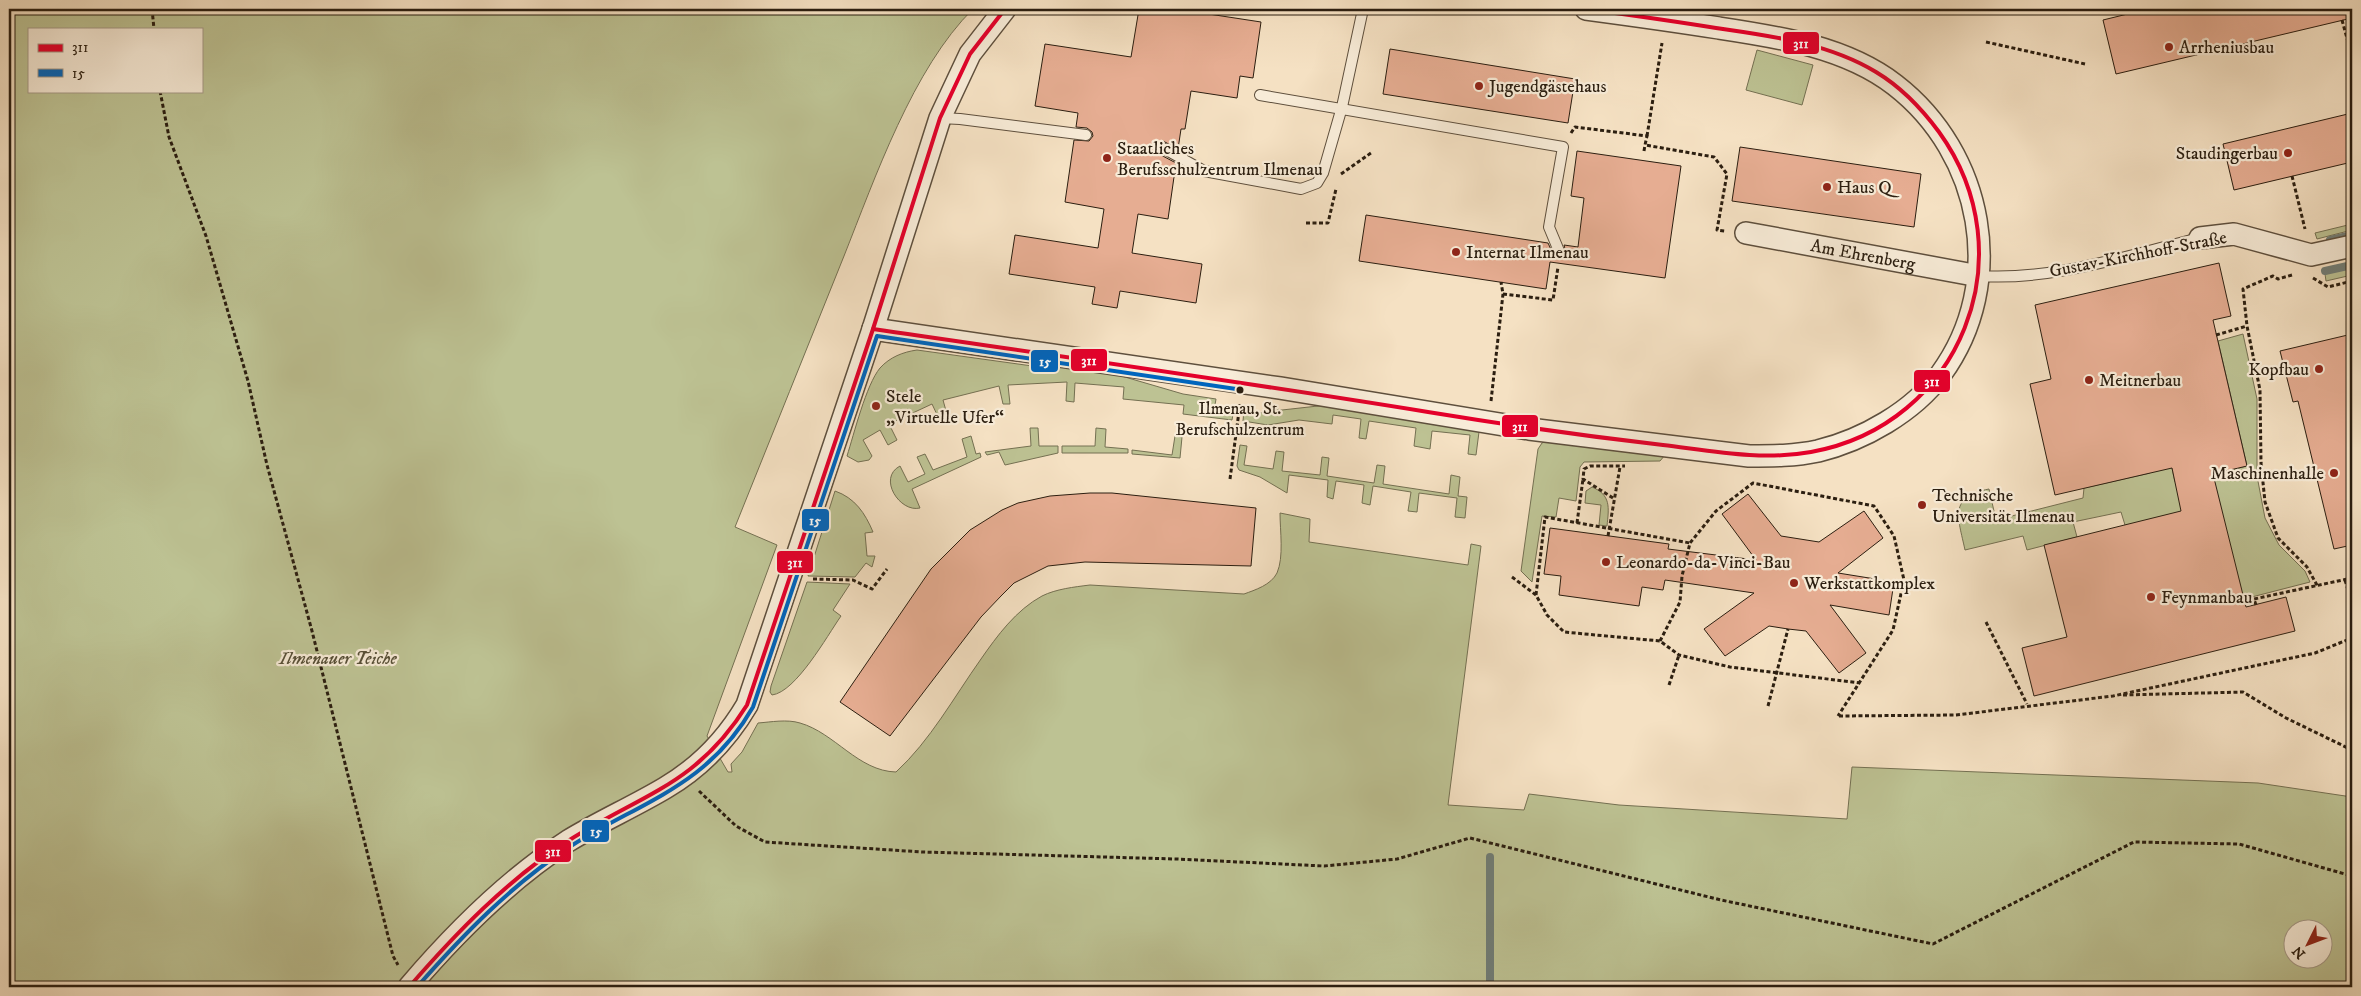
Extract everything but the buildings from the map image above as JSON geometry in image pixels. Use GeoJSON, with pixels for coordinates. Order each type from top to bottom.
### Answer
{"type":"FeatureCollection","features":[{"type":"Feature","properties":{"kind":"street"},"geometry":{"type":"LineString","coordinates":[[409,986],[492,901],[529,870],[568,842],[666,788],[698,764],[734,727],[747,706],[873,329],[940,118],[970,54],[1005,9]]}},
{"type":"Feature","properties":{"kind":"street"},"geometry":{"type":"LineString","coordinates":[[873,329],[1280,388],[1488,422],[1678,449],[1749,456],[1783,456],[1818,451],[1857,438],[1886,423],[1914,402],[1940,375],[1958,344],[1971,313],[1979,276],[1979,233],[1972,198],[1962,169],[1939,130],[1919,106],[1893,84],[1855,61],[1787,39],[1665,19],[1586,9]]}},
{"type":"Feature","properties":{"kind":"street","name":"Am Ehrenberg"},"geometry":{"type":"LineString","coordinates":[[1746,232],[1979,276]]}},
{"type":"Feature","properties":{"kind":"street","name":"Gustav-Kirchhoff-Straße"},"geometry":{"type":"LineString","coordinates":[[2200,238],[2234,234],[2311,255],[2352,246]]}},
{"type":"Feature","properties":{"kind":"lane"},"geometry":{"type":"LineString","coordinates":[[1162,148],[1204,171],[1301,189],[1317,183],[1323,173],[1342,107],[1363,9]]}},
{"type":"Feature","properties":{"kind":"lane"},"geometry":{"type":"LineString","coordinates":[[1260,95],[1342,107],[1563,147],[1549,227],[1559,251]]}},
{"type":"Feature","properties":{"kind":"lane"},"geometry":{"type":"LineString","coordinates":[[940,118],[960,118],[1086,135]]}},
{"type":"Feature","properties":{"kind":"lane","name":"Gustav-Kirchhoff-Straße"},"geometry":{"type":"LineString","coordinates":[[1979,276],[2015,277],[2068,270],[2200,238]]}},
{"type":"Feature","properties":{"kind":"path"},"geometry":{"type":"LineString","coordinates":[[152,9],[154,28]]}},
{"type":"Feature","properties":{"kind":"path"},"geometry":{"type":"LineString","coordinates":[[1644,151],[1665,19]]}},
{"type":"Feature","properties":{"kind":"path"},"geometry":{"type":"LineString","coordinates":[[2342,20],[2351,53]]}},
{"type":"Feature","properties":{"kind":"path"},"geometry":{"type":"LineString","coordinates":[[1986,42],[2085,64]]}},
{"type":"Feature","properties":{"kind":"path"},"geometry":{"type":"LineString","coordinates":[[160,92],[169,137],[206,236],[248,381],[267,465],[312,631],[393,956],[409,986]]}},
{"type":"Feature","properties":{"kind":"path"},"geometry":{"type":"LineString","coordinates":[[1563,147],[1575,127],[1647,136]]}},
{"type":"Feature","properties":{"kind":"path"},"geometry":{"type":"LineString","coordinates":[[1645,145],[1714,157],[1727,174],[1717,230],[1746,232]]}},
{"type":"Feature","properties":{"kind":"path"},"geometry":{"type":"LineString","coordinates":[[1339,175],[1371,153]]}},
{"type":"Feature","properties":{"kind":"path"},"geometry":{"type":"LineString","coordinates":[[2292,176],[2311,255]]}},
{"type":"Feature","properties":{"kind":"path"},"geometry":{"type":"LineString","coordinates":[[1306,223],[1328,224],[1337,185]]}},
{"type":"Feature","properties":{"kind":"path"},"geometry":{"type":"LineString","coordinates":[[2273,276],[2243,289],[2246,326],[2260,390],[2261,463],[2265,502],[2278,538],[2307,567],[2318,587]]}},
{"type":"Feature","properties":{"kind":"path"},"geometry":{"type":"LineString","coordinates":[[1503,294],[1553,300],[1557,278]]}},
{"type":"Feature","properties":{"kind":"path"},"geometry":{"type":"LineString","coordinates":[[1488,422],[1503,294],[1501,282]]}},
{"type":"Feature","properties":{"kind":"path"},"geometry":{"type":"LineString","coordinates":[[2216,335],[2246,326]]}},
{"type":"Feature","properties":{"kind":"path"},"geometry":{"type":"LineString","coordinates":[[1230,479],[1239,410]]}},
{"type":"Feature","properties":{"kind":"path"},"geometry":{"type":"LineString","coordinates":[[1577,523],[1584,469],[1590,466],[1620,466],[1608,536]]}},
{"type":"Feature","properties":{"kind":"path"},"geometry":{"type":"LineString","coordinates":[[1583,479],[1613,498]]}},
{"type":"Feature","properties":{"kind":"path"},"geometry":{"type":"LineString","coordinates":[[1660,641],[1680,602],[1682,576],[1690,543],[1716,511],[1753,482],[1874,506],[1894,536],[1904,580],[1893,630],[1838,716],[1956,715],[2113,696],[2243,692],[2286,718],[2352,750]]}},
{"type":"Feature","properties":{"kind":"path"},"geometry":{"type":"LineString","coordinates":[[1536,595],[1545,517],[1690,543]]}},
{"type":"Feature","properties":{"kind":"path"},"geometry":{"type":"LineString","coordinates":[[805,579],[853,580],[872,589],[887,569]]}},
{"type":"Feature","properties":{"kind":"path"},"geometry":{"type":"LineString","coordinates":[[1512,577],[1536,595],[1547,614],[1564,632],[1660,641],[1679,655],[1730,667],[1860,683]]}},
{"type":"Feature","properties":{"kind":"path"},"geometry":{"type":"LineString","coordinates":[[2256,605],[2254,600],[2352,578]]}},
{"type":"Feature","properties":{"kind":"path"},"geometry":{"type":"LineString","coordinates":[[2345,580],[2352,603]]}},
{"type":"Feature","properties":{"kind":"path"},"geometry":{"type":"LineString","coordinates":[[1986,622],[2027,705]]}},
{"type":"Feature","properties":{"kind":"path"},"geometry":{"type":"LineString","coordinates":[[1768,706],[1788,629]]}},
{"type":"Feature","properties":{"kind":"path"},"geometry":{"type":"LineString","coordinates":[[2113,696],[2315,653],[2352,638]]}},
{"type":"Feature","properties":{"kind":"path"},"geometry":{"type":"LineString","coordinates":[[1669,685],[1679,655]]}},
{"type":"Feature","properties":{"kind":"path"},"geometry":{"type":"LineString","coordinates":[[696,789],[736,826],[765,842],[864,848],[1324,866],[1397,859],[1470,838],[1721,900],[1933,944],[2134,842],[2239,844],[2352,876]]}},
{"type":"Feature","properties":{"kind":"green space","name":"Ilmenauer Teiche"},"geometry":{"type":"Polygon","coordinates":[[[9,9],[973,9],[952,33],[932,62],[898,125],[735,527],[777,545],[707,736],[728,772],[732,772],[731,764],[742,752],[758,723],[784,721],[800,723],[813,728],[858,759],[882,770],[896,772],[931,733],[1000,633],[1015,616],[1033,602],[1053,592],[1090,585],[1244,594],[1258,589],[1271,581],[1279,567],[1281,552],[1280,513],[1310,519],[1309,542],[1468,565],[1471,544],[1481,546],[1448,805],[1524,810],[1529,794],[1619,805],[1847,819],[1852,767],[2258,783],[2352,797],[2352,987],[9,987],[9,9]]]}},
{"type":"Feature","properties":{"kind":"green space"},"geometry":{"type":"Polygon","coordinates":[[[1757,50],[1813,65],[1802,105],[1746,90],[1757,50]]]}},
{"type":"Feature","properties":{"kind":"green space"},"geometry":{"type":"Polygon","coordinates":[[[2352,224],[2352,230],[2317,239],[2315,233],[2352,224]]]}},
{"type":"Feature","properties":{"kind":"green space"},"geometry":{"type":"Polygon","coordinates":[[[2352,267],[2352,275],[2326,281],[2325,274],[2352,267]]]}},
{"type":"Feature","properties":{"kind":"green space"},"geometry":{"type":"Polygon","coordinates":[[[2243,334],[2257,399],[2257,476],[2265,518],[2279,545],[2305,571],[2310,582],[2244,599],[2125,525],[2121,512],[2073,522],[2077,537],[2027,550],[2023,536],[1965,550],[1960,528],[1959,510],[1967,497],[1989,489],[1996,520],[2083,498],[2084,488],[2150,473],[2145,450],[2167,445],[2175,482],[2247,466],[2218,341],[2243,334]]]}},
{"type":"Feature","properties":{"kind":"green space"},"geometry":{"type":"Polygon","coordinates":[[[917,350],[1054,369],[1055,365],[1118,375],[1183,394],[1216,399],[1215,405],[1234,408],[1232,420],[1183,414],[1184,405],[1123,399],[1124,387],[1075,383],[1074,402],[1066,401],[1067,382],[1008,385],[1010,404],[1003,404],[999,386],[943,400],[948,418],[940,421],[932,404],[889,424],[897,440],[888,445],[880,430],[863,440],[872,456],[869,460],[858,462],[847,456],[865,398],[880,368],[892,358],[917,350]]]}},
{"type":"Feature","properties":{"kind":"green space"},"geometry":{"type":"Polygon","coordinates":[[[1327,405],[1476,428],[1479,432],[1476,455],[1468,454],[1470,435],[1432,431],[1430,449],[1414,446],[1416,428],[1369,421],[1366,439],[1359,438],[1361,419],[1333,415],[1332,424],[1299,420],[1268,425],[1243,421],[1244,410],[1263,413],[1265,407],[1282,410],[1327,405]]]}},
{"type":"Feature","properties":{"kind":"green space"},"geometry":{"type":"Polygon","coordinates":[[[1030,428],[1038,428],[1039,446],[1058,446],[1058,453],[1005,465],[999,452],[987,455],[985,452],[1031,446],[1030,428]]]}},
{"type":"Feature","properties":{"kind":"green space"},"geometry":{"type":"Polygon","coordinates":[[[1096,428],[1106,429],[1105,447],[1128,449],[1128,453],[1062,453],[1062,446],[1095,446],[1096,428]]]}},
{"type":"Feature","properties":{"kind":"green space"},"geometry":{"type":"Polygon","coordinates":[[[971,436],[976,454],[980,453],[981,457],[912,489],[920,508],[912,508],[899,500],[891,486],[893,471],[900,466],[908,482],[925,474],[917,457],[925,454],[933,470],[967,457],[962,439],[971,436]]]}},
{"type":"Feature","properties":{"kind":"green space"},"geometry":{"type":"Polygon","coordinates":[[[1175,436],[1182,437],[1180,458],[1132,454],[1132,450],[1172,455],[1175,436]]]}},
{"type":"Feature","properties":{"kind":"green space"},"geometry":{"type":"Polygon","coordinates":[[[1551,438],[1665,455],[1660,461],[1584,462],[1580,467],[1576,501],[1559,498],[1556,517],[1542,516],[1532,582],[1521,571],[1538,449],[1542,443],[1551,438]]]}},
{"type":"Feature","properties":{"kind":"green space"},"geometry":{"type":"Polygon","coordinates":[[[1240,445],[1247,446],[1244,465],[1273,469],[1276,451],[1284,452],[1282,471],[1320,475],[1322,457],[1329,458],[1327,476],[1374,483],[1377,465],[1385,466],[1383,484],[1449,494],[1451,475],[1460,477],[1458,496],[1467,497],[1465,518],[1455,517],[1457,498],[1419,493],[1417,512],[1408,511],[1411,492],[1373,486],[1370,505],[1362,503],[1364,485],[1336,481],[1333,499],[1327,497],[1328,480],[1289,475],[1287,493],[1260,477],[1239,470],[1237,466],[1240,445]]]}},
{"type":"Feature","properties":{"kind":"green space"},"geometry":{"type":"Polygon","coordinates":[[[1592,487],[1606,498],[1608,507],[1607,526],[1599,525],[1601,505],[1585,503],[1586,491],[1592,487]]]}},
{"type":"Feature","properties":{"kind":"green space"},"geometry":{"type":"Polygon","coordinates":[[[835,491],[854,502],[870,525],[873,532],[865,533],[867,556],[875,556],[872,567],[866,563],[855,577],[808,576],[835,491]]]}},
{"type":"Feature","properties":{"kind":"green space"},"geometry":{"type":"Polygon","coordinates":[[[807,582],[850,584],[833,610],[841,616],[810,662],[791,684],[781,692],[772,695],[770,692],[771,686],[807,582]]]}},
{"type":"Feature","properties":{"kind":"waterway"},"geometry":{"type":"LineString","coordinates":[[2330,240],[2352,235]]}},
{"type":"Feature","properties":{"kind":"waterway"},"geometry":{"type":"LineString","coordinates":[[2325,271],[2352,265]]}},
{"type":"Feature","properties":{"kind":"waterway"},"geometry":{"type":"LineString","coordinates":[[1490,857],[1490,987]]}},
{"type":"Feature","properties":{"kind":"transit line","name":"311"},"geometry":{"type":"LineString","coordinates":[[409,987],[464,927],[503,890],[568,841],[688,771],[728,732],[747,705],[873,329],[940,118],[970,54],[1005,9]]}},
{"type":"Feature","properties":{"kind":"transit line","name":"311"},"geometry":{"type":"LineString","coordinates":[[873,329],[1517,426],[1737,454],[1774,456],[1811,452],[1863,436],[1907,408],[1941,371],[1965,328],[1977,280],[1978,230],[1965,180],[1939,132],[1932,123],[1894,84],[1858,62],[1819,47],[1757,34],[1586,9]]}},
{"type":"Feature","properties":{"kind":"transit line","name":"15"},"geometry":{"type":"LineString","coordinates":[[417,987],[489,911],[549,861],[597,830],[648,803],[694,774],[716,756],[735,734],[753,707],[877,336],[1243,390]]}},
{"type":"Feature","properties":{"kind":"place","name":"Arrheniusbau"},"geometry":{"type":"Point","coordinates":[2169,47]}},
{"type":"Feature","properties":{"kind":"place","name":"Jugendgästehaus"},"geometry":{"type":"Point","coordinates":[1479,86]}},
{"type":"Feature","properties":{"kind":"place","name":"Staudingerbau"},"geometry":{"type":"Point","coordinates":[2288,153]}},
{"type":"Feature","properties":{"kind":"place","name":"Staatliches Berufsschulzentrum Ilmenau"},"geometry":{"type":"Point","coordinates":[1107,158]}},
{"type":"Feature","properties":{"kind":"place","name":"Haus Q"},"geometry":{"type":"Point","coordinates":[1827,187]}},
{"type":"Feature","properties":{"kind":"place","name":"Internat Ilmenau"},"geometry":{"type":"Point","coordinates":[1456,252]}},
{"type":"Feature","properties":{"kind":"place","name":"Kopfbau"},"geometry":{"type":"Point","coordinates":[2319,369]}},
{"type":"Feature","properties":{"kind":"place","name":"Meitnerbau"},"geometry":{"type":"Point","coordinates":[2089,380]}},
{"type":"Feature","properties":{"kind":"place","name":"Ilmenau, St. Berufschulzentrum"},"geometry":{"type":"Point","coordinates":[1240,390]}},
{"type":"Feature","properties":{"kind":"place","name":"Stele „Virtuelle Ufer“"},"geometry":{"type":"Point","coordinates":[876,406]}},
{"type":"Feature","properties":{"kind":"place","name":"Maschinenhalle"},"geometry":{"type":"Point","coordinates":[2334,473]}},
{"type":"Feature","properties":{"kind":"place","name":"Technische Universität Ilmenau"},"geometry":{"type":"Point","coordinates":[1922,505]}},
{"type":"Feature","properties":{"kind":"place","name":"Leonardo-da-Vinci-Bau"},"geometry":{"type":"Point","coordinates":[1606,562]}},
{"type":"Feature","properties":{"kind":"place","name":"Werkstattkomplex"},"geometry":{"type":"Point","coordinates":[1794,583]}},
{"type":"Feature","properties":{"kind":"place","name":"Feynmanbau"},"geometry":{"type":"Point","coordinates":[2151,597]}}]}
